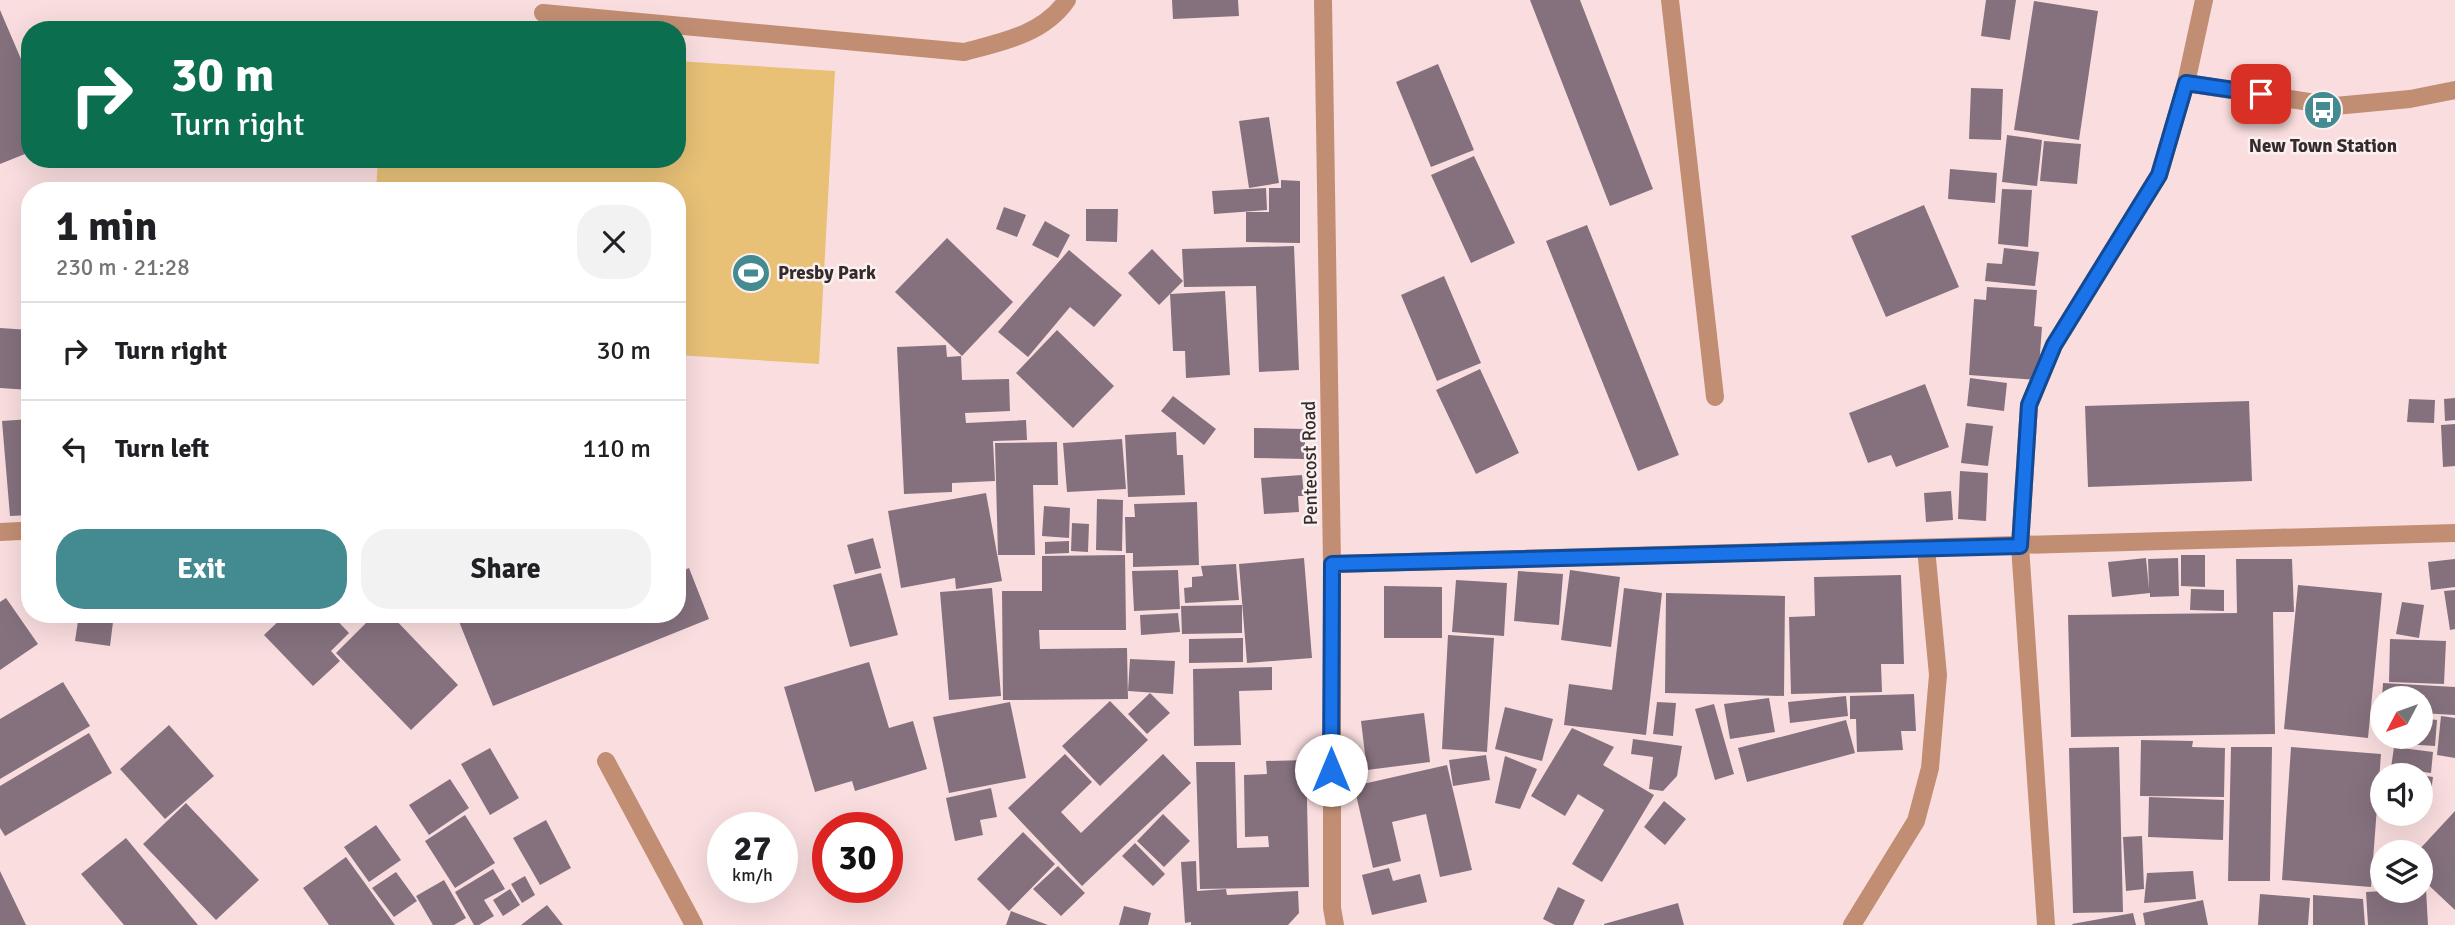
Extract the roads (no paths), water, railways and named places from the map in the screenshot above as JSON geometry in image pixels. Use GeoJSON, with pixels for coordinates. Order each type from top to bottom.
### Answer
{"type":"FeatureCollection","features":[{"type":"Feature","properties":{"kind":"street"},"geometry":{"type":"LineString","coordinates":[[686,26],[964,52],[1018,38],[1059,12],[1067,0]]}},
{"type":"Feature","properties":{"kind":"street","name":"Pentecost Road"},"geometry":{"type":"LineString","coordinates":[[1323,0],[1332,564],[1332,894],[1335,925]]}},
{"type":"Feature","properties":{"kind":"street"},"geometry":{"type":"LineString","coordinates":[[1670,0],[1715,397]]}},
{"type":"Feature","properties":{"kind":"street"},"geometry":{"type":"LineString","coordinates":[[2046,925],[2020,546],[2029,405],[2054,345],[2159,175],[2186,83],[2204,0]]}},
{"type":"Feature","properties":{"kind":"street"},"geometry":{"type":"LineString","coordinates":[[543,13],[629,21]]}},
{"type":"Feature","properties":{"kind":"street"},"geometry":{"type":"LineString","coordinates":[[2186,83],[2335,106],[2410,99],[2455,90]]}},
{"type":"Feature","properties":{"kind":"street"},"geometry":{"type":"LineString","coordinates":[[0,532],[21,531]]}},
{"type":"Feature","properties":{"kind":"street"},"geometry":{"type":"LineString","coordinates":[[1332,564],[2455,533]]}},
{"type":"Feature","properties":{"kind":"street"},"geometry":{"type":"LineString","coordinates":[[1852,925],[1916,821],[1930,768],[1938,675],[1926,548]]}},
{"type":"Feature","properties":{"kind":"street"},"geometry":{"type":"LineString","coordinates":[[607,761],[694,925]]}},
{"type":"Feature","properties":{"kind":"place","name":"New Town Station"},"geometry":{"type":"Point","coordinates":[2323,110]}},
{"type":"Feature","properties":{"kind":"place","name":"Presby Park"},"geometry":{"type":"Point","coordinates":[751,273]}}]}
